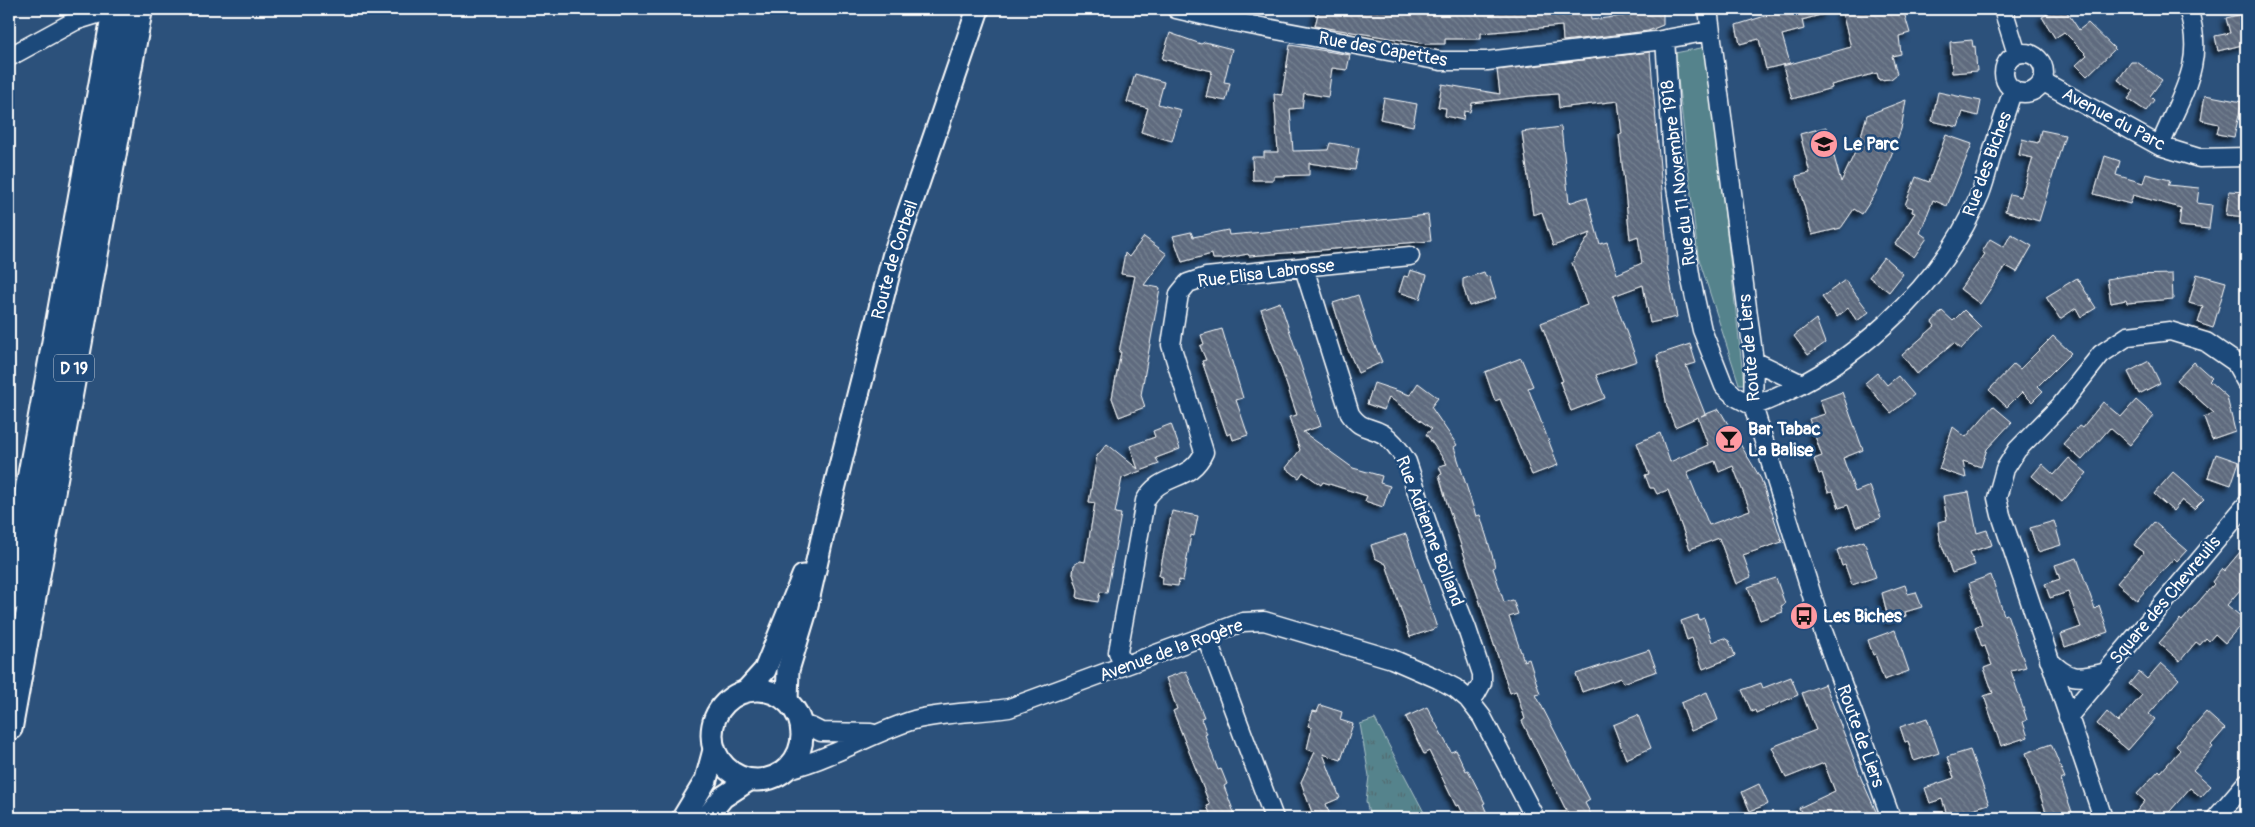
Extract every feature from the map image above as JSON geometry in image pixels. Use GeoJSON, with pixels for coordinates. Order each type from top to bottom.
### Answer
{"type":"FeatureCollection","features":[{"type":"Feature","properties":{"kind":"main road","name":"D 19"},"geometry":{"type":"LineString","coordinates":[[9,598],[115,9]]}},
{"type":"Feature","properties":{"kind":"main road","name":"D 19"},"geometry":{"type":"LineString","coordinates":[[9,726],[139,9]]}},
{"type":"Feature","properties":{"kind":"street"},"geometry":{"type":"LineString","coordinates":[[9,57],[76,15],[115,9]]}},
{"type":"Feature","properties":{"kind":"street","name":"Route de Corbeil"},"geometry":{"type":"LineString","coordinates":[[787,701],[788,670],[805,614],[827,517],[893,257],[978,9]]}},
{"type":"Feature","properties":{"kind":"street","name":"Rue des Capettes"},"geometry":{"type":"LineString","coordinates":[[1176,9],[1224,20],[1441,61],[1487,62],[1665,40],[1710,31]]}},
{"type":"Feature","properties":{"kind":"street","name":"Route de Liers"},"geometry":{"type":"LineString","coordinates":[[1708,9],[1754,361],[1753,406],[1823,631],[1890,818]]}},
{"type":"Feature","properties":{"kind":"street"},"geometry":{"type":"LineString","coordinates":[[2003,9],[2017,54]]}},
{"type":"Feature","properties":{"kind":"street"},"geometry":{"type":"LineString","coordinates":[[2160,146],[2191,75],[2194,54],[2188,9]]}},
{"type":"Feature","properties":{"kind":"street","name":"Rue du 11 Novembre 1918"},"geometry":{"type":"LineString","coordinates":[[1665,40],[1674,175],[1691,280],[1702,330],[1724,386],[1736,397],[1753,406]]}},
{"type":"Feature","properties":{"kind":"street"},"geometry":{"type":"LineString","coordinates":[[2026,53],[2034,56],[2040,61],[2044,69],[2042,81],[2036,89],[2022,93],[2013,89],[2007,82],[2004,75],[2006,66],[2010,59],[2017,54],[2026,53]]}},
{"type":"Feature","properties":{"kind":"street","name":"Avenue du Parc"},"geometry":{"type":"LineString","coordinates":[[2042,81],[2160,146],[2199,158],[2246,157]]}},
{"type":"Feature","properties":{"kind":"street","name":"Rue des Biches"},"geometry":{"type":"LineString","coordinates":[[1753,406],[1778,397],[1802,384],[1863,343],[1902,309],[1936,271],[1960,235],[1980,193],[2013,89]]}},
{"type":"Feature","properties":{"kind":"street","name":"Rue Elisa Labrosse"},"geometry":{"type":"LineString","coordinates":[[1123,666],[1118,652],[1145,501],[1152,489],[1188,472],[1198,464],[1204,452],[1171,345],[1179,294],[1188,283],[1206,277],[1410,256]]}},
{"type":"Feature","properties":{"kind":"street","name":"Rue Adrienne Bolland"},"geometry":{"type":"LineString","coordinates":[[1304,268],[1350,414],[1358,425],[1384,435],[1399,448],[1407,462],[1437,553],[1467,629],[1482,674],[1482,683],[1476,694],[1468,699]]}},
{"type":"Feature","properties":{"kind":"street"},"geometry":{"type":"LineString","coordinates":[[2103,818],[2049,660],[1997,498],[2005,469],[2017,450],[2061,405],[2101,354],[2128,336],[2170,331],[2206,342],[2235,362],[2246,382]]}},
{"type":"Feature","properties":{"kind":"street"},"geometry":{"type":"LineString","coordinates":[[1754,361],[1802,384]]}},
{"type":"Feature","properties":{"kind":"street","name":"Square des Chevreuils"},"geometry":{"type":"LineString","coordinates":[[2068,717],[2246,505]]}},
{"type":"Feature","properties":{"kind":"street","name":"Route de Corbeil"},"geometry":{"type":"LineString","coordinates":[[746,691],[765,670],[827,517]]}},
{"type":"Feature","properties":{"kind":"street","name":"Avenue de la Rogère"},"geometry":{"type":"LineString","coordinates":[[785,770],[828,756],[879,733],[914,720],[940,715],[981,713],[1009,708],[1243,622],[1264,621],[1392,659],[1438,679],[1468,699],[1482,717],[1535,818]]}},
{"type":"Feature","properties":{"kind":"street"},"geometry":{"type":"LineString","coordinates":[[1206,636],[1274,818]]}},
{"type":"Feature","properties":{"kind":"street","name":"Square des Chevreuils"},"geometry":{"type":"LineString","coordinates":[[2049,660],[2061,672],[2074,676],[2084,678],[2103,673]]}},
{"type":"Feature","properties":{"kind":"street"},"geometry":{"type":"LineString","coordinates":[[761,689],[775,693],[787,701],[796,712],[801,725],[802,738],[800,750],[794,761],[774,777],[762,780],[749,780],[727,770],[714,750],[711,735],[717,713],[732,696],[746,691],[761,689]]}},
{"type":"Feature","properties":{"kind":"street","name":"Avenue de la Rogère"},"geometry":{"type":"LineString","coordinates":[[801,725],[827,733],[879,733]]}},
{"type":"Feature","properties":{"kind":"street"},"geometry":{"type":"LineString","coordinates":[[683,818],[706,780],[714,750]]}},
{"type":"Feature","properties":{"kind":"street"},"geometry":{"type":"LineString","coordinates":[[706,818],[724,797],[749,780]]}},
{"type":"Feature","properties":{"kind":"street"},"geometry":{"type":"LineString","coordinates":[[2216,818],[2246,783]]}},
{"type":"Feature","properties":{"kind":"green space"},"geometry":{"type":"Polygon","coordinates":[[[1706,47],[1744,384],[1739,384],[1698,256],[1675,53],[1706,47]]]}},
{"type":"Feature","properties":{"kind":"green space"},"geometry":{"type":"Polygon","coordinates":[[[1375,719],[1427,818],[1370,818],[1366,801],[1369,776],[1360,724],[1375,719]]]}},
{"type":"Feature","properties":{"kind":"building"},"geometry":{"type":"Polygon","coordinates":[[[1319,9],[1590,9],[1591,20],[1637,14],[1637,9],[1663,9],[1663,25],[1648,31],[1563,41],[1562,26],[1481,33],[1481,39],[1445,39],[1445,44],[1427,44],[1315,26],[1319,9]]]}},
{"type":"Feature","properties":{"kind":"building"},"geometry":{"type":"Polygon","coordinates":[[[1777,9],[1827,9],[1828,13],[1802,20],[1804,29],[1782,35],[1790,63],[1766,69],[1759,39],[1740,44],[1736,25],[1778,12],[1777,9]]]}},
{"type":"Feature","properties":{"kind":"building"},"geometry":{"type":"Polygon","coordinates":[[[1841,9],[1903,9],[1910,33],[1899,36],[1901,54],[1892,56],[1897,74],[1891,79],[1879,80],[1877,73],[1831,85],[1832,88],[1792,99],[1783,66],[1851,47],[1841,9]]]}},
{"type":"Feature","properties":{"kind":"building"},"geometry":{"type":"Polygon","coordinates":[[[2056,9],[2065,9],[2079,30],[2088,23],[2115,49],[2087,76],[2076,65],[2087,55],[2064,32],[2055,38],[2042,17],[2056,9]]]}},
{"type":"Feature","properties":{"kind":"building"},"geometry":{"type":"Polygon","coordinates":[[[2246,13],[2246,44],[2218,51],[2215,36],[2230,33],[2226,18],[2246,13]]]}},
{"type":"Feature","properties":{"kind":"building"},"geometry":{"type":"Polygon","coordinates":[[[1170,33],[1201,44],[1205,42],[1232,49],[1224,82],[1230,83],[1226,101],[1206,97],[1212,71],[1162,59],[1170,33]]]}},
{"type":"Feature","properties":{"kind":"building"},"geometry":{"type":"Polygon","coordinates":[[[1972,40],[1973,47],[1975,46],[1977,71],[1952,73],[1950,42],[1972,40]]]}},
{"type":"Feature","properties":{"kind":"building"},"geometry":{"type":"Polygon","coordinates":[[[1290,45],[1350,55],[1347,70],[1332,68],[1328,97],[1304,93],[1302,108],[1290,109],[1293,151],[1328,150],[1330,143],[1359,148],[1355,170],[1309,163],[1309,175],[1274,176],[1274,180],[1253,180],[1252,157],[1264,157],[1264,152],[1278,152],[1274,94],[1282,95],[1290,45]]]}},
{"type":"Feature","properties":{"kind":"building"},"geometry":{"type":"Polygon","coordinates":[[[1650,52],[1667,266],[1677,317],[1650,323],[1643,285],[1613,296],[1637,361],[1596,375],[1605,398],[1571,411],[1560,382],[1563,381],[1541,323],[1587,305],[1572,263],[1591,233],[1553,246],[1542,212],[1533,215],[1522,132],[1561,127],[1569,203],[1587,197],[1600,244],[1607,242],[1617,274],[1642,263],[1638,236],[1630,239],[1619,135],[1622,134],[1618,101],[1559,108],[1558,94],[1472,103],[1470,112],[1464,111],[1463,120],[1445,116],[1446,108],[1438,107],[1442,84],[1500,94],[1497,70],[1650,52]]]}},
{"type":"Feature","properties":{"kind":"building"},"geometry":{"type":"Polygon","coordinates":[[[2131,62],[2137,62],[2162,80],[2150,96],[2154,100],[2146,111],[2128,99],[2134,91],[2118,80],[2131,62]]]}},
{"type":"Feature","properties":{"kind":"building"},"geometry":{"type":"Polygon","coordinates":[[[1135,74],[1164,82],[1158,104],[1181,110],[1172,141],[1141,132],[1148,108],[1127,102],[1135,74]]]}},
{"type":"Feature","properties":{"kind":"building"},"geometry":{"type":"Polygon","coordinates":[[[1938,92],[1981,101],[1978,116],[1963,112],[1958,127],[1932,121],[1938,92]]]}},
{"type":"Feature","properties":{"kind":"building"},"geometry":{"type":"Polygon","coordinates":[[[2205,95],[2242,102],[2234,137],[2217,134],[2219,124],[2201,120],[2205,95]]]}},
{"type":"Feature","properties":{"kind":"building"},"geometry":{"type":"Polygon","coordinates":[[[1384,98],[1417,104],[1413,126],[1380,119],[1384,98]]]}},
{"type":"Feature","properties":{"kind":"building"},"geometry":{"type":"Polygon","coordinates":[[[1906,100],[1901,129],[1885,172],[1875,194],[1862,214],[1854,209],[1841,228],[1812,235],[1796,176],[1810,173],[1800,134],[1826,127],[1841,182],[1858,146],[1867,115],[1906,100]]]}},
{"type":"Feature","properties":{"kind":"building"},"geometry":{"type":"Polygon","coordinates":[[[2041,130],[2065,135],[2039,221],[2005,211],[2010,194],[2021,197],[2033,158],[2019,155],[2022,139],[2038,143],[2041,130]]]}},
{"type":"Feature","properties":{"kind":"building"},"geometry":{"type":"Polygon","coordinates":[[[1946,135],[1972,144],[1947,206],[1933,200],[1920,233],[1927,238],[1914,257],[1895,244],[1915,213],[1912,212],[1913,208],[1905,205],[1916,177],[1929,182],[1946,135]]]}},
{"type":"Feature","properties":{"kind":"building"},"geometry":{"type":"Polygon","coordinates":[[[2105,156],[2120,161],[2116,175],[2143,183],[2146,174],[2170,180],[2168,185],[2199,188],[2197,203],[2212,205],[2209,229],[2179,226],[2181,208],[2133,195],[2130,204],[2094,194],[2105,156]]]}},
{"type":"Feature","properties":{"kind":"building"},"geometry":{"type":"Polygon","coordinates":[[[2229,191],[2246,192],[2246,217],[2226,215],[2229,191]]]}},
{"type":"Feature","properties":{"kind":"building"},"geometry":{"type":"Polygon","coordinates":[[[1428,215],[1431,241],[1249,256],[1248,254],[1222,259],[1213,259],[1212,254],[1182,262],[1173,236],[1191,232],[1193,237],[1228,230],[1229,235],[1428,215]]]}},
{"type":"Feature","properties":{"kind":"building"},"geometry":{"type":"Polygon","coordinates":[[[2011,234],[2032,246],[2017,272],[2006,266],[1980,304],[1960,289],[1985,254],[1982,252],[1990,239],[2004,247],[2011,234]]]}},
{"type":"Feature","properties":{"kind":"building"},"geometry":{"type":"Polygon","coordinates":[[[1144,237],[1167,254],[1144,285],[1160,288],[1141,395],[1145,407],[1119,417],[1112,398],[1121,352],[1119,352],[1135,276],[1121,274],[1125,253],[1129,257],[1144,237]]]}},
{"type":"Feature","properties":{"kind":"building"},"geometry":{"type":"Polygon","coordinates":[[[1884,257],[1903,274],[1889,292],[1869,277],[1884,257]]]}},
{"type":"Feature","properties":{"kind":"building"},"geometry":{"type":"Polygon","coordinates":[[[1410,270],[1427,275],[1420,299],[1399,292],[1404,276],[1408,277],[1410,270]]]}},
{"type":"Feature","properties":{"kind":"building"},"geometry":{"type":"Polygon","coordinates":[[[1484,272],[1486,277],[1489,276],[1496,298],[1469,306],[1463,286],[1463,279],[1484,272]]]}},
{"type":"Feature","properties":{"kind":"building"},"geometry":{"type":"Polygon","coordinates":[[[2172,274],[2173,299],[2127,303],[2126,300],[2111,303],[2107,279],[2131,275],[2172,274]]]}},
{"type":"Feature","properties":{"kind":"building"},"geometry":{"type":"Polygon","coordinates":[[[2197,274],[2226,282],[2213,328],[2198,323],[2203,307],[2189,303],[2197,274]]]}},
{"type":"Feature","properties":{"kind":"building"},"geometry":{"type":"Polygon","coordinates":[[[2077,278],[2096,308],[2081,317],[2076,308],[2060,319],[2046,297],[2077,278]]]}},
{"type":"Feature","properties":{"kind":"building"},"geometry":{"type":"Polygon","coordinates":[[[1845,280],[1869,312],[1857,321],[1848,308],[1837,317],[1822,297],[1845,280]]]}},
{"type":"Feature","properties":{"kind":"building"},"geometry":{"type":"Polygon","coordinates":[[[1358,295],[1372,339],[1382,362],[1358,373],[1346,345],[1333,303],[1358,295]]]}},
{"type":"Feature","properties":{"kind":"building"},"geometry":{"type":"Polygon","coordinates":[[[1280,302],[1321,426],[1303,432],[1353,468],[1382,476],[1380,483],[1390,486],[1383,507],[1365,501],[1367,496],[1323,482],[1321,485],[1303,472],[1299,478],[1286,468],[1300,450],[1289,417],[1297,415],[1261,309],[1280,302]]]}},
{"type":"Feature","properties":{"kind":"building"},"geometry":{"type":"Polygon","coordinates":[[[1964,310],[1981,327],[1961,349],[1954,343],[1917,374],[1902,355],[1935,326],[1932,322],[1942,311],[1953,321],[1964,310]]]}},
{"type":"Feature","properties":{"kind":"building"},"geometry":{"type":"Polygon","coordinates":[[[1816,319],[1825,343],[1808,355],[1794,336],[1816,319]]]}},
{"type":"Feature","properties":{"kind":"building"},"geometry":{"type":"Polygon","coordinates":[[[1222,329],[1243,398],[1236,400],[1248,435],[1233,440],[1231,433],[1227,435],[1202,361],[1206,360],[1200,346],[1204,344],[1201,335],[1222,329]]]}},
{"type":"Feature","properties":{"kind":"building"},"geometry":{"type":"Polygon","coordinates":[[[2053,336],[2071,353],[2038,386],[2043,391],[2032,402],[2022,392],[2007,407],[1989,390],[2014,364],[2020,369],[2053,336]]]}},
{"type":"Feature","properties":{"kind":"building"},"geometry":{"type":"Polygon","coordinates":[[[1690,344],[1696,363],[1686,366],[1705,414],[1701,416],[1719,409],[1761,479],[1782,542],[1743,555],[1751,577],[1736,584],[1719,538],[1690,549],[1668,490],[1657,494],[1654,488],[1650,488],[1645,475],[1649,474],[1637,443],[1660,433],[1670,462],[1708,445],[1698,417],[1675,427],[1667,406],[1657,355],[1690,344]],[[1715,461],[1687,472],[1709,525],[1750,510],[1733,466],[1719,472],[1715,461]]]}},
{"type":"Feature","properties":{"kind":"building"},"geometry":{"type":"Polygon","coordinates":[[[1521,358],[1533,386],[1528,388],[1558,465],[1532,475],[1500,399],[1495,401],[1485,372],[1521,358]]]}},
{"type":"Feature","properties":{"kind":"building"},"geometry":{"type":"Polygon","coordinates":[[[2149,361],[2160,383],[2139,394],[2128,372],[2149,361]]]}},
{"type":"Feature","properties":{"kind":"building"},"geometry":{"type":"Polygon","coordinates":[[[2194,362],[2212,378],[2209,381],[2227,397],[2235,431],[2212,439],[2204,417],[2214,413],[2177,380],[2194,362]]]}},
{"type":"Feature","properties":{"kind":"building"},"geometry":{"type":"Polygon","coordinates":[[[1877,373],[1887,385],[1898,376],[1914,395],[1891,413],[1865,383],[1877,373]]]}},
{"type":"Feature","properties":{"kind":"building"},"geometry":{"type":"Polygon","coordinates":[[[1374,383],[1410,395],[1418,383],[1438,398],[1431,407],[1457,445],[1454,447],[1476,516],[1480,515],[1493,558],[1495,567],[1493,568],[1504,602],[1513,600],[1518,614],[1509,617],[1524,661],[1529,659],[1540,694],[1536,695],[1590,800],[1585,803],[1593,818],[1570,818],[1522,721],[1525,719],[1516,691],[1510,693],[1439,475],[1442,474],[1439,466],[1447,464],[1426,434],[1432,429],[1389,397],[1384,410],[1367,404],[1374,383]]]}},
{"type":"Feature","properties":{"kind":"building"},"geometry":{"type":"Polygon","coordinates":[[[1842,392],[1863,450],[1843,458],[1855,492],[1870,486],[1881,518],[1856,527],[1848,505],[1839,508],[1833,491],[1828,492],[1822,473],[1819,474],[1814,459],[1822,456],[1809,419],[1825,414],[1820,400],[1842,392]]]}},
{"type":"Feature","properties":{"kind":"building"},"geometry":{"type":"Polygon","coordinates":[[[2136,400],[2154,416],[2130,445],[2110,428],[2082,460],[2063,444],[2079,426],[2082,428],[2103,402],[2121,417],[2136,400]]]}},
{"type":"Feature","properties":{"kind":"building"},"geometry":{"type":"Polygon","coordinates":[[[1993,406],[2012,422],[1987,449],[1981,467],[1963,461],[1966,478],[1939,469],[1953,427],[1966,437],[1993,406]]]}},
{"type":"Feature","properties":{"kind":"building"},"geometry":{"type":"Polygon","coordinates":[[[1171,424],[1180,449],[1156,458],[1159,464],[1122,478],[1115,513],[1121,514],[1107,593],[1100,592],[1098,602],[1077,598],[1078,590],[1073,574],[1074,565],[1080,561],[1085,562],[1095,503],[1089,502],[1097,456],[1107,444],[1138,469],[1130,446],[1155,437],[1153,431],[1171,424]]]}},
{"type":"Feature","properties":{"kind":"building"},"geometry":{"type":"Polygon","coordinates":[[[2216,454],[2239,462],[2231,485],[2208,477],[2216,454]]]}},
{"type":"Feature","properties":{"kind":"building"},"geometry":{"type":"Polygon","coordinates":[[[2069,458],[2087,473],[2062,502],[2032,476],[2042,464],[2054,475],[2069,458]]]}},
{"type":"Feature","properties":{"kind":"building"},"geometry":{"type":"Polygon","coordinates":[[[2173,472],[2204,499],[2194,509],[2182,500],[2173,511],[2154,494],[2173,472]]]}},
{"type":"Feature","properties":{"kind":"building"},"geometry":{"type":"Polygon","coordinates":[[[1969,492],[1977,533],[1987,530],[1992,545],[1970,552],[1975,565],[1952,573],[1940,540],[1938,522],[1947,520],[1943,496],[1969,492]]]}},
{"type":"Feature","properties":{"kind":"building"},"geometry":{"type":"Polygon","coordinates":[[[1172,511],[1198,516],[1194,536],[1191,535],[1183,581],[1179,580],[1178,586],[1162,584],[1163,577],[1159,576],[1172,511]]]}},
{"type":"Feature","properties":{"kind":"building"},"geometry":{"type":"Polygon","coordinates":[[[2054,521],[2061,545],[2038,552],[2030,528],[2054,521]]]}},
{"type":"Feature","properties":{"kind":"building"},"geometry":{"type":"Polygon","coordinates":[[[2154,522],[2187,550],[2177,561],[2174,558],[2137,600],[2117,583],[2144,552],[2134,545],[2154,522]]]}},
{"type":"Feature","properties":{"kind":"building"},"geometry":{"type":"Polygon","coordinates":[[[1406,534],[1437,628],[1410,637],[1386,564],[1375,558],[1371,545],[1406,534]]]}},
{"type":"Feature","properties":{"kind":"building"},"geometry":{"type":"Polygon","coordinates":[[[1864,541],[1876,577],[1852,585],[1845,565],[1842,566],[1837,550],[1864,541]]]}},
{"type":"Feature","properties":{"kind":"building"},"geometry":{"type":"Polygon","coordinates":[[[2246,545],[2246,583],[2227,605],[2245,620],[2225,643],[2215,634],[2209,641],[2206,638],[2200,645],[2196,642],[2180,661],[2159,643],[2180,619],[2182,621],[2214,584],[2212,582],[2222,569],[2224,571],[2246,545]]]}},
{"type":"Feature","properties":{"kind":"building"},"geometry":{"type":"Polygon","coordinates":[[[2077,558],[2095,609],[2099,605],[2108,632],[2065,647],[2061,634],[2081,627],[2068,592],[2050,598],[2045,584],[2060,579],[2055,565],[2077,558]]]}},
{"type":"Feature","properties":{"kind":"building"},"geometry":{"type":"Polygon","coordinates":[[[1991,575],[2004,615],[2007,614],[2026,667],[2011,671],[2027,720],[2023,722],[2028,737],[2001,746],[1984,696],[1993,693],[1984,668],[1992,665],[1985,646],[1982,647],[1975,627],[1982,624],[1969,583],[1991,575]]]}},
{"type":"Feature","properties":{"kind":"building"},"geometry":{"type":"Polygon","coordinates":[[[1776,578],[1785,604],[1781,606],[1783,612],[1760,620],[1748,587],[1776,578]]]}},
{"type":"Feature","properties":{"kind":"building"},"geometry":{"type":"Polygon","coordinates":[[[1905,585],[1908,594],[1916,592],[1922,607],[1905,612],[1906,616],[1889,622],[1882,593],[1905,585]]]}},
{"type":"Feature","properties":{"kind":"building"},"geometry":{"type":"Polygon","coordinates":[[[1698,615],[1699,620],[1704,618],[1712,642],[1724,638],[1729,641],[1735,655],[1733,657],[1703,669],[1692,638],[1687,640],[1681,621],[1698,615]]]}},
{"type":"Feature","properties":{"kind":"building"},"geometry":{"type":"Polygon","coordinates":[[[1895,630],[1909,671],[1884,680],[1868,640],[1895,630]]]}},
{"type":"Feature","properties":{"kind":"building"},"geometry":{"type":"Polygon","coordinates":[[[1649,650],[1657,671],[1623,683],[1621,678],[1582,692],[1576,674],[1649,650]]]}},
{"type":"Feature","properties":{"kind":"building"},"geometry":{"type":"Polygon","coordinates":[[[2161,663],[2179,679],[2149,714],[2155,719],[2128,750],[2097,724],[2107,712],[2118,722],[2142,695],[2129,684],[2139,672],[2147,679],[2161,663]]]}},
{"type":"Feature","properties":{"kind":"building"},"geometry":{"type":"Polygon","coordinates":[[[1186,671],[1204,717],[1201,718],[1207,734],[1205,735],[1218,770],[1221,769],[1227,784],[1224,786],[1236,818],[1212,818],[1207,806],[1210,805],[1173,711],[1177,709],[1166,678],[1186,671]]]}},
{"type":"Feature","properties":{"kind":"building"},"geometry":{"type":"Polygon","coordinates":[[[1791,677],[1798,695],[1756,713],[1755,710],[1752,712],[1742,690],[1761,683],[1763,688],[1791,677]]]}},
{"type":"Feature","properties":{"kind":"building"},"geometry":{"type":"Polygon","coordinates":[[[1825,684],[1861,778],[1879,818],[1804,818],[1799,808],[1835,791],[1824,763],[1786,778],[1772,747],[1816,730],[1802,693],[1825,684]]]}},
{"type":"Feature","properties":{"kind":"building"},"geometry":{"type":"Polygon","coordinates":[[[1707,692],[1718,720],[1691,731],[1681,703],[1707,692]]]}},
{"type":"Feature","properties":{"kind":"building"},"geometry":{"type":"Polygon","coordinates":[[[1320,705],[1342,712],[1340,720],[1353,724],[1341,760],[1323,754],[1340,798],[1326,804],[1331,818],[1314,818],[1301,782],[1315,752],[1307,749],[1311,732],[1311,727],[1308,726],[1313,711],[1317,712],[1320,705]]]}},
{"type":"Feature","properties":{"kind":"building"},"geometry":{"type":"Polygon","coordinates":[[[1427,707],[1451,752],[1456,750],[1466,771],[1468,770],[1485,803],[1483,804],[1489,818],[1465,818],[1459,805],[1456,806],[1429,751],[1424,754],[1406,717],[1427,707]]]}},
{"type":"Feature","properties":{"kind":"building"},"geometry":{"type":"Polygon","coordinates":[[[2206,712],[2225,729],[2211,745],[2213,747],[2193,770],[2211,786],[2201,797],[2190,788],[2164,818],[2131,818],[2145,801],[2137,794],[2159,770],[2161,772],[2180,750],[2176,746],[2206,712]]]}},
{"type":"Feature","properties":{"kind":"building"},"geometry":{"type":"Polygon","coordinates":[[[1638,715],[1651,748],[1626,759],[1613,725],[1638,715]]]}},
{"type":"Feature","properties":{"kind":"building"},"geometry":{"type":"Polygon","coordinates":[[[1927,718],[1939,753],[1914,761],[1908,741],[1905,742],[1900,727],[1927,718]]]}},
{"type":"Feature","properties":{"kind":"building"},"geometry":{"type":"Polygon","coordinates":[[[2051,744],[2065,778],[2061,780],[2073,815],[2063,818],[2048,818],[2026,753],[2051,744]]]}},
{"type":"Feature","properties":{"kind":"building"},"geometry":{"type":"Polygon","coordinates":[[[1970,750],[1989,804],[1972,809],[1975,818],[1948,818],[1942,799],[1930,803],[1925,788],[1954,778],[1947,757],[1970,750]]]}},
{"type":"Feature","properties":{"kind":"building"},"geometry":{"type":"Polygon","coordinates":[[[1759,784],[1768,804],[1750,811],[1742,792],[1759,784]]]}},
{"type":"Feature","properties":{"kind":"place","name":"Le Parc"},"geometry":{"type":"Point","coordinates":[1824,144]}},
{"type":"Feature","properties":{"kind":"place","name":"Bar Tabac La Balise"},"geometry":{"type":"Point","coordinates":[1729,439]}},
{"type":"Feature","properties":{"kind":"place","name":"Les Biches"},"geometry":{"type":"Point","coordinates":[1804,616]}}]}
